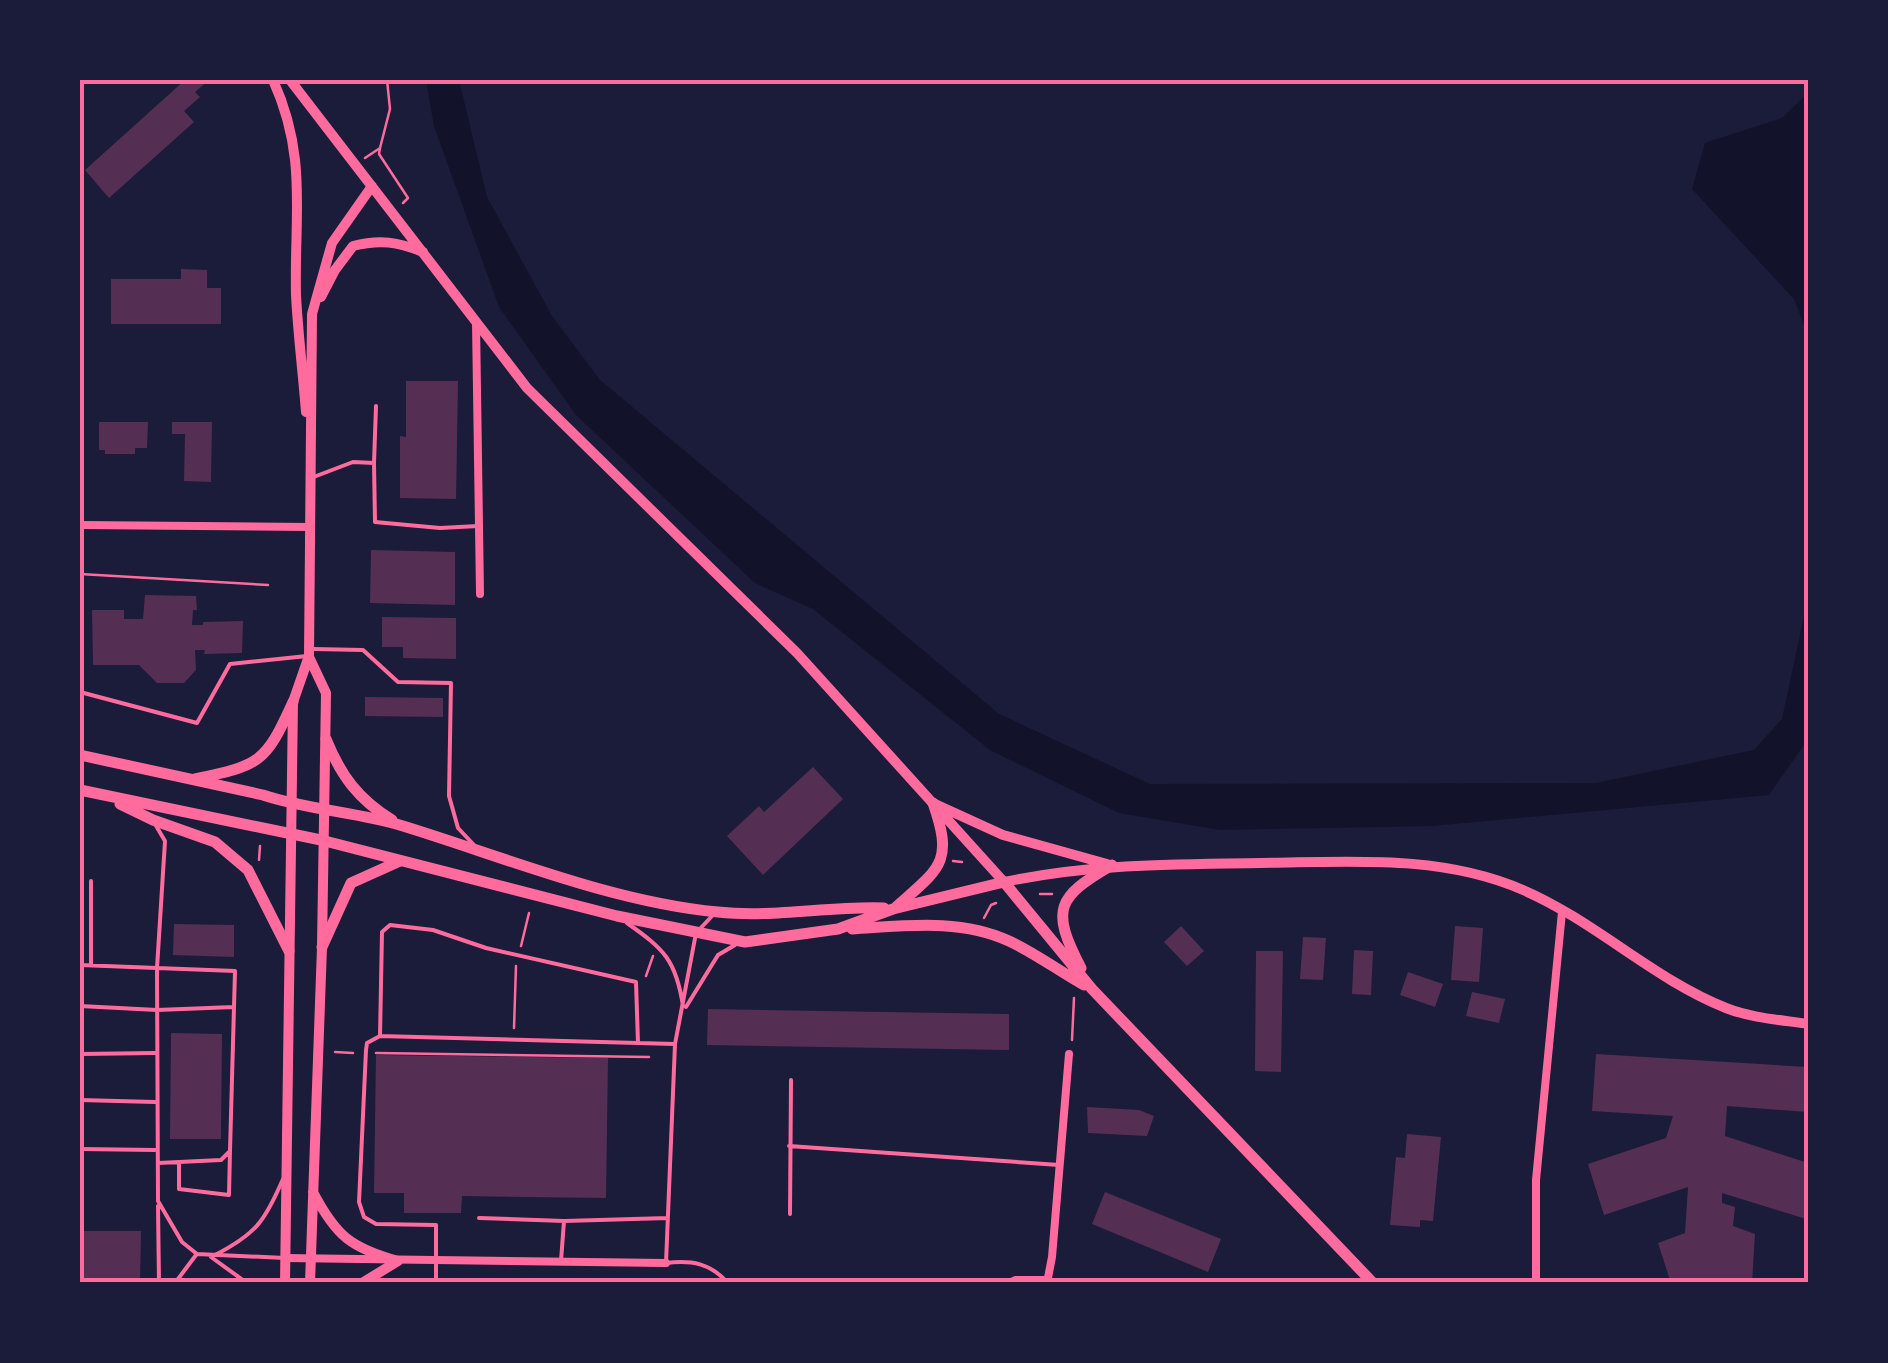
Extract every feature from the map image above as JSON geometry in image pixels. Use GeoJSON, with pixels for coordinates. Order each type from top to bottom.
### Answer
{"type":"FeatureCollection","features":[{"type":"Feature","properties":{"kind":"main road"},"geometry":{"type":"LineString","coordinates":[[274,80],[288,111],[298,159],[296,294],[311,478]]}},
{"type":"Feature","properties":{"kind":"main road"},"geometry":{"type":"LineString","coordinates":[[290,80],[527,388],[798,653],[1004,882],[1092,989],[1373,1283]]}},
{"type":"Feature","properties":{"kind":"main road"},"geometry":{"type":"LineString","coordinates":[[188,781],[258,762],[274,744],[309,652],[312,314],[332,243],[372,186]]}},
{"type":"Feature","properties":{"kind":"main road"},"geometry":{"type":"LineString","coordinates":[[312,314],[335,270],[354,246],[374,240],[424,252]]}},
{"type":"Feature","properties":{"kind":"main road"},"geometry":{"type":"LineString","coordinates":[[309,652],[326,693],[310,1283]]}},
{"type":"Feature","properties":{"kind":"main road"},"geometry":{"type":"LineString","coordinates":[[285,1283],[293,702]]}},
{"type":"Feature","properties":{"kind":"main road"},"geometry":{"type":"LineString","coordinates":[[326,739],[338,770],[351,788],[368,806],[400,825]]}},
{"type":"Feature","properties":{"kind":"main road"},"geometry":{"type":"LineString","coordinates":[[80,755],[400,825],[597,888],[718,912],[893,909],[935,873],[942,856],[944,834],[932,803]]}},
{"type":"Feature","properties":{"kind":"main road"},"geometry":{"type":"LineString","coordinates":[[80,790],[322,840],[617,916],[744,942],[838,929],[935,925],[982,931],[1006,940],[1092,989]]}},
{"type":"Feature","properties":{"kind":"main road"},"geometry":{"type":"LineString","coordinates":[[102,796],[215,842],[248,870],[289,951]]}},
{"type":"Feature","properties":{"kind":"main road"},"geometry":{"type":"LineString","coordinates":[[932,803],[1003,835],[1112,865]]}},
{"type":"Feature","properties":{"kind":"main road"},"geometry":{"type":"LineString","coordinates":[[322,947],[350,883],[400,861]]}},
{"type":"Feature","properties":{"kind":"main road"},"geometry":{"type":"LineString","coordinates":[[1092,989],[1067,942],[1061,916],[1076,886],[1112,865]]}},
{"type":"Feature","properties":{"kind":"main road"},"geometry":{"type":"LineString","coordinates":[[838,929],[893,909],[1004,882],[1112,865],[1440,865],[1494,878],[1527,891],[1656,972],[1728,1009],[1808,1024]]}},
{"type":"Feature","properties":{"kind":"main road"},"geometry":{"type":"LineString","coordinates":[[313,1191],[326,1218],[348,1241],[364,1252],[398,1261]]}},
{"type":"Feature","properties":{"kind":"main road"},"geometry":{"type":"LineString","coordinates":[[362,1283],[398,1261]]}},
{"type":"Feature","properties":{"kind":"street"},"geometry":{"type":"LineString","coordinates":[[476,318],[480,594]]}},
{"type":"Feature","properties":{"kind":"street"},"geometry":{"type":"LineString","coordinates":[[80,525],[310,527]]}},
{"type":"Feature","properties":{"kind":"street"},"geometry":{"type":"LineString","coordinates":[[1536,1283],[1536,1180],[1562,912]]}},
{"type":"Feature","properties":{"kind":"street"},"geometry":{"type":"LineString","coordinates":[[1047,1280],[1069,1054]]}},
{"type":"Feature","properties":{"kind":"street"},"geometry":{"type":"LineString","coordinates":[[285,1258],[666,1264]]}},
{"type":"Feature","properties":{"kind":"lane"},"geometry":{"type":"LineString","coordinates":[[376,406],[375,522],[440,528],[478,526]]}},
{"type":"Feature","properties":{"kind":"lane"},"geometry":{"type":"LineString","coordinates":[[311,478],[353,462],[374,463]]}},
{"type":"Feature","properties":{"kind":"lane"},"geometry":{"type":"LineString","coordinates":[[80,692],[197,722],[230,664],[309,652],[362,650],[398,682],[451,682],[449,796],[458,828],[480,853]]}},
{"type":"Feature","properties":{"kind":"lane"},"geometry":{"type":"LineString","coordinates":[[153,820],[165,841],[157,968],[160,1283]]}},
{"type":"Feature","properties":{"kind":"lane"},"geometry":{"type":"LineString","coordinates":[[90,966],[91,881]]}},
{"type":"Feature","properties":{"kind":"lane"},"geometry":{"type":"LineString","coordinates":[[718,912],[696,933],[676,1044],[666,1264],[704,1264],[728,1283]]}},
{"type":"Feature","properties":{"kind":"lane"},"geometry":{"type":"LineString","coordinates":[[617,916],[655,942],[673,963],[684,1010]]}},
{"type":"Feature","properties":{"kind":"lane"},"geometry":{"type":"LineString","coordinates":[[380,1036],[382,932],[396,925],[433,930],[486,948],[636,982],[638,1042]]}},
{"type":"Feature","properties":{"kind":"lane"},"geometry":{"type":"LineString","coordinates":[[684,1010],[718,955],[744,942]]}},
{"type":"Feature","properties":{"kind":"lane"},"geometry":{"type":"LineString","coordinates":[[80,965],[235,972],[229,1195],[179,1188],[179,1162]]}},
{"type":"Feature","properties":{"kind":"lane"},"geometry":{"type":"LineString","coordinates":[[80,1006],[157,1010],[234,1007]]}},
{"type":"Feature","properties":{"kind":"lane"},"geometry":{"type":"LineString","coordinates":[[436,1283],[436,1225],[376,1224],[364,1217],[359,1202],[367,1042],[380,1036],[676,1044]]}},
{"type":"Feature","properties":{"kind":"lane"},"geometry":{"type":"LineString","coordinates":[[80,1054],[157,1054]]}},
{"type":"Feature","properties":{"kind":"lane"},"geometry":{"type":"LineString","coordinates":[[790,1214],[791,1080]]}},
{"type":"Feature","properties":{"kind":"lane"},"geometry":{"type":"LineString","coordinates":[[80,1100],[158,1102]]}},
{"type":"Feature","properties":{"kind":"lane"},"geometry":{"type":"LineString","coordinates":[[789,1146],[1061,1165]]}},
{"type":"Feature","properties":{"kind":"lane"},"geometry":{"type":"LineString","coordinates":[[80,1149],[158,1150]]}},
{"type":"Feature","properties":{"kind":"lane"},"geometry":{"type":"LineString","coordinates":[[158,1163],[221,1160],[230,1151]]}},
{"type":"Feature","properties":{"kind":"lane"},"geometry":{"type":"LineString","coordinates":[[211,1257],[246,1239],[256,1228],[284,1176]]}},
{"type":"Feature","properties":{"kind":"lane"},"geometry":{"type":"LineString","coordinates":[[158,1201],[182,1242],[196,1254],[285,1258]]}},
{"type":"Feature","properties":{"kind":"lane"},"geometry":{"type":"LineString","coordinates":[[480,1218],[668,1218]]}},
{"type":"Feature","properties":{"kind":"lane"},"geometry":{"type":"LineString","coordinates":[[561,1262],[564,1221]]}},
{"type":"Feature","properties":{"kind":"lane"},"geometry":{"type":"LineString","coordinates":[[175,1283],[196,1254]]}},
{"type":"Feature","properties":{"kind":"lane"},"geometry":{"type":"LineString","coordinates":[[211,1257],[246,1283]]}},
{"type":"Feature","properties":{"kind":"lane"},"geometry":{"type":"LineString","coordinates":[[1004,1283],[1015,1278],[1047,1280]]}},
{"type":"Feature","properties":{"kind":"path"},"geometry":{"type":"LineString","coordinates":[[356,164],[380,148],[390,109],[387,80]]}},
{"type":"Feature","properties":{"kind":"path"},"geometry":{"type":"LineString","coordinates":[[80,574],[268,585]]}},
{"type":"Feature","properties":{"kind":"path"},"geometry":{"type":"LineString","coordinates":[[260,846],[257,862],[268,862]]}},
{"type":"Feature","properties":{"kind":"path"},"geometry":{"type":"LineString","coordinates":[[960,867],[958,863],[962,862]]}},
{"type":"Feature","properties":{"kind":"path"},"geometry":{"type":"LineString","coordinates":[[1043,892],[1058,896]]}},
{"type":"Feature","properties":{"kind":"path"},"geometry":{"type":"LineString","coordinates":[[981,924],[991,903]]}},
{"type":"Feature","properties":{"kind":"path"},"geometry":{"type":"LineString","coordinates":[[520,947],[529,913]]}},
{"type":"Feature","properties":{"kind":"path"},"geometry":{"type":"LineString","coordinates":[[647,976],[654,954]]}},
{"type":"Feature","properties":{"kind":"path"},"geometry":{"type":"LineString","coordinates":[[514,1030],[516,966]]}},
{"type":"Feature","properties":{"kind":"path"},"geometry":{"type":"LineString","coordinates":[[1072,1041],[1074,998]]}},
{"type":"Feature","properties":{"kind":"path"},"geometry":{"type":"LineString","coordinates":[[335,1052],[650,1057]]}},
{"type":"Feature","properties":{"kind":"path"},"geometry":{"type":"LineString","coordinates":[[259,1280],[266,1282]]}},
{"type":"Feature","properties":{"kind":"shaded area"},"geometry":{"type":"Polygon","coordinates":[[[426,80],[459,80],[487,197],[552,316],[600,380],[999,714],[1150,784],[1596,783],[1754,750],[1782,719],[1808,598],[1808,739],[1769,795],[1432,826],[1220,830],[1119,813],[990,750],[813,609],[755,583],[576,415],[499,307],[434,126],[426,80]]]}},
{"type":"Feature","properties":{"kind":"shaded area"},"geometry":{"type":"Polygon","coordinates":[[[1808,93],[1808,213],[1804,224],[1808,233],[1808,335],[1794,299],[1692,189],[1705,143],[1782,118],[1808,93]]]}},
{"type":"Feature","properties":{"kind":"building"},"geometry":{"type":"Polygon","coordinates":[[[185,80],[209,80],[195,92],[200,97],[184,111],[194,122],[109,198],[85,170],[185,80]]]}},
{"type":"Feature","properties":{"kind":"building"},"geometry":{"type":"Polygon","coordinates":[[[181,269],[207,270],[207,288],[221,288],[221,324],[111,324],[111,279],[181,279],[181,269]]]}},
{"type":"Feature","properties":{"kind":"building"},"geometry":{"type":"Polygon","coordinates":[[[406,381],[458,381],[456,499],[400,498],[400,436],[406,437],[406,381]]]}},
{"type":"Feature","properties":{"kind":"building"},"geometry":{"type":"Polygon","coordinates":[[[99,422],[148,422],[147,448],[135,448],[135,454],[105,454],[105,450],[99,450],[99,422]]]}},
{"type":"Feature","properties":{"kind":"building"},"geometry":{"type":"Polygon","coordinates":[[[172,422],[212,422],[211,482],[184,481],[185,434],[172,434],[172,422]]]}},
{"type":"Feature","properties":{"kind":"building"},"geometry":{"type":"Polygon","coordinates":[[[371,550],[455,552],[455,605],[370,603],[371,550]]]}},
{"type":"Feature","properties":{"kind":"building"},"geometry":{"type":"Polygon","coordinates":[[[145,595],[196,596],[192,625],[243,621],[242,653],[204,654],[205,650],[195,650],[196,670],[184,683],[157,683],[139,665],[93,665],[92,610],[124,610],[124,619],[143,619],[145,595]]]}},
{"type":"Feature","properties":{"kind":"building"},"geometry":{"type":"Polygon","coordinates":[[[382,617],[456,618],[456,659],[403,658],[403,647],[382,647],[382,617]]]}},
{"type":"Feature","properties":{"kind":"building"},"geometry":{"type":"Polygon","coordinates":[[[365,697],[443,698],[443,717],[365,716],[365,697]]]}},
{"type":"Feature","properties":{"kind":"building"},"geometry":{"type":"Polygon","coordinates":[[[813,767],[843,799],[763,875],[727,836],[759,806],[764,812],[813,767]]]}},
{"type":"Feature","properties":{"kind":"building"},"geometry":{"type":"Polygon","coordinates":[[[174,924],[234,925],[234,957],[173,955],[174,924]]]}},
{"type":"Feature","properties":{"kind":"building"},"geometry":{"type":"Polygon","coordinates":[[[1181,926],[1204,951],[1187,966],[1164,942],[1181,926]]]}},
{"type":"Feature","properties":{"kind":"building"},"geometry":{"type":"Polygon","coordinates":[[[1455,926],[1483,928],[1479,982],[1451,980],[1455,926]]]}},
{"type":"Feature","properties":{"kind":"building"},"geometry":{"type":"Polygon","coordinates":[[[1303,937],[1326,938],[1323,980],[1300,979],[1303,937]]]}},
{"type":"Feature","properties":{"kind":"building"},"geometry":{"type":"Polygon","coordinates":[[[1354,950],[1373,951],[1371,995],[1352,994],[1354,950]]]}},
{"type":"Feature","properties":{"kind":"building"},"geometry":{"type":"Polygon","coordinates":[[[1256,951],[1283,951],[1281,1072],[1255,1071],[1256,951]]]}},
{"type":"Feature","properties":{"kind":"building"},"geometry":{"type":"Polygon","coordinates":[[[1408,972],[1443,984],[1435,1007],[1400,995],[1408,972]]]}},
{"type":"Feature","properties":{"kind":"building"},"geometry":{"type":"Polygon","coordinates":[[[1472,992],[1505,999],[1499,1023],[1466,1016],[1472,992]]]}},
{"type":"Feature","properties":{"kind":"building"},"geometry":{"type":"Polygon","coordinates":[[[708,1009],[1009,1014],[1009,1050],[707,1045],[708,1009]]]}},
{"type":"Feature","properties":{"kind":"building"},"geometry":{"type":"Polygon","coordinates":[[[171,1033],[222,1034],[221,1139],[170,1139],[171,1033]]]}},
{"type":"Feature","properties":{"kind":"building"},"geometry":{"type":"Polygon","coordinates":[[[1596,1054],[1808,1067],[1808,1112],[1727,1106],[1725,1136],[1808,1163],[1806,1219],[1722,1193],[1722,1203],[1735,1207],[1733,1226],[1755,1234],[1752,1283],[1671,1283],[1658,1243],[1685,1233],[1688,1187],[1604,1215],[1588,1164],[1666,1138],[1673,1116],[1592,1111],[1596,1054]]]}},
{"type":"Feature","properties":{"kind":"building"},"geometry":{"type":"Polygon","coordinates":[[[376,1055],[608,1058],[606,1198],[462,1196],[461,1213],[404,1213],[404,1193],[374,1193],[376,1055]]]}},
{"type":"Feature","properties":{"kind":"building"},"geometry":{"type":"Polygon","coordinates":[[[1087,1107],[1139,1110],[1154,1116],[1147,1136],[1088,1133],[1087,1107]]]}},
{"type":"Feature","properties":{"kind":"building"},"geometry":{"type":"Polygon","coordinates":[[[1407,1134],[1441,1137],[1433,1221],[1420,1220],[1420,1227],[1390,1225],[1396,1157],[1405,1158],[1407,1134]]]}},
{"type":"Feature","properties":{"kind":"building"},"geometry":{"type":"Polygon","coordinates":[[[1105,1192],[1221,1239],[1208,1272],[1092,1224],[1105,1192]]]}},
{"type":"Feature","properties":{"kind":"building"},"geometry":{"type":"Polygon","coordinates":[[[80,1231],[141,1231],[140,1283],[80,1283],[80,1231]]]}}]}
